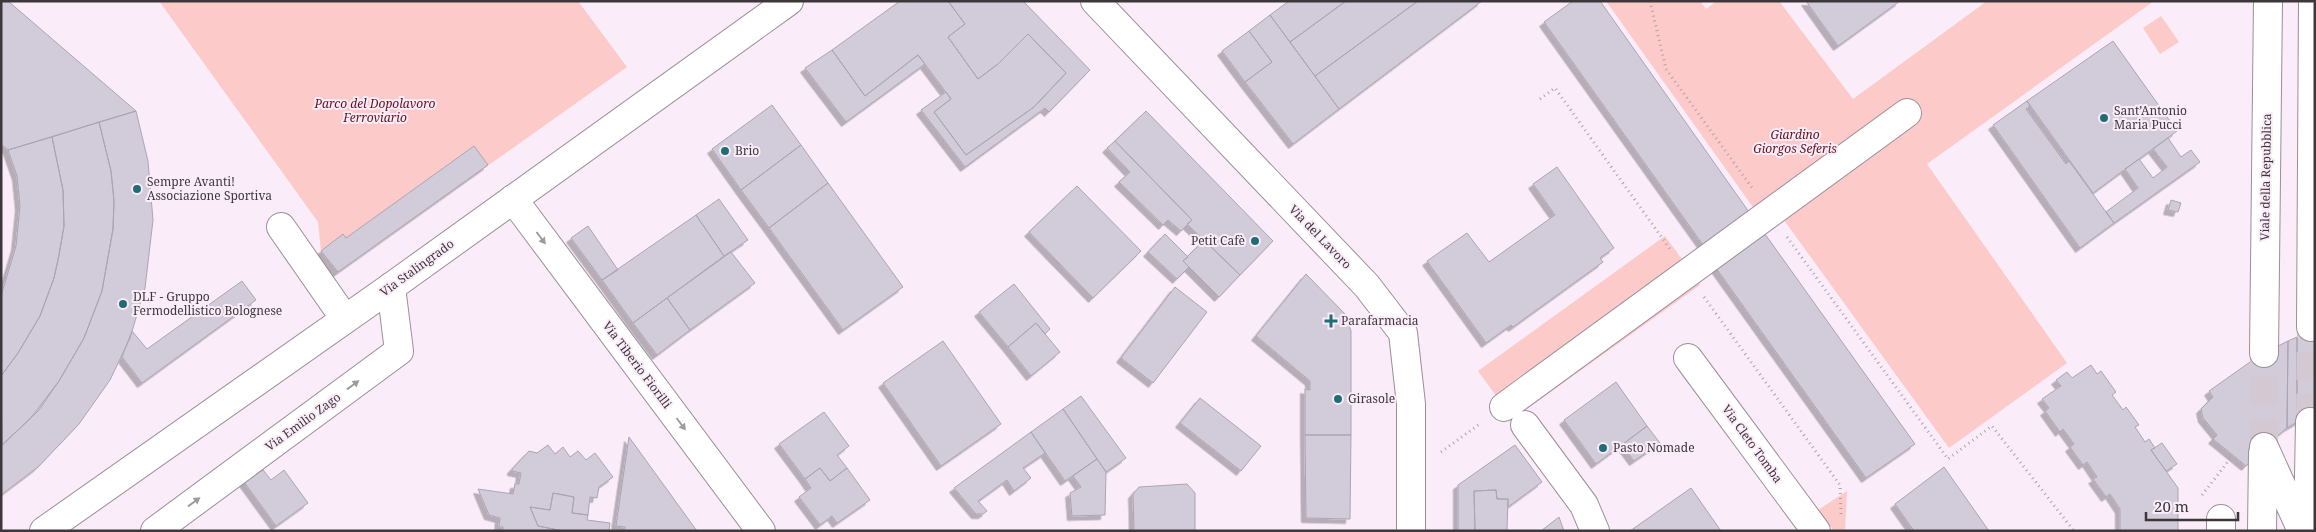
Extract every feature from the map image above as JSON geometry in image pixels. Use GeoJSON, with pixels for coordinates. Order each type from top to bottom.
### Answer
{"type":"FeatureCollection","features":[{"type":"Feature","properties":{"kind":"street","name":"Via Stalingrado"},"geometry":{"type":"LineString","coordinates":[[44,531],[391,287],[788,1]]}},
{"type":"Feature","properties":{"kind":"street","name":"Via del Lavoro"},"geometry":{"type":"LineString","coordinates":[[1095,1],[1367,286],[1403,333],[1411,404],[1411,531]]}},
{"type":"Feature","properties":{"kind":"street","name":"Viale della Repubblica"},"geometry":{"type":"LineString","coordinates":[[2264,353],[2268,1]]}},
{"type":"Feature","properties":{"kind":"street"},"geometry":{"type":"LineString","coordinates":[[2311,327],[2313,1]]}},
{"type":"Feature","properties":{"kind":"street"},"geometry":{"type":"LineString","coordinates":[[1504,407],[1907,113]]}},
{"type":"Feature","properties":{"kind":"street","name":"Via Tiberio Fiorilli"},"geometry":{"type":"LineString","coordinates":[[513,199],[761,531]]}},
{"type":"Feature","properties":{"kind":"street"},"geometry":{"type":"LineString","coordinates":[[281,227],[345,319]]}},
{"type":"Feature","properties":{"kind":"street","name":"Via Emilio Zago"},"geometry":{"type":"LineString","coordinates":[[155,531],[399,351],[391,287]]}},
{"type":"Feature","properties":{"kind":"street","name":"Via Cleto Tomba"},"geometry":{"type":"LineString","coordinates":[[1688,358],[1828,526]]}},
{"type":"Feature","properties":{"kind":"street"},"geometry":{"type":"LineString","coordinates":[[2308,531],[2310,422]]}},
{"type":"Feature","properties":{"kind":"street"},"geometry":{"type":"LineString","coordinates":[[1525,425],[1584,505],[1595,531]]}},
{"type":"Feature","properties":{"kind":"street"},"geometry":{"type":"LineString","coordinates":[[2262,531],[2264,447],[2302,531]]}},
{"type":"Feature","properties":{"kind":"path"},"geometry":{"type":"LineString","coordinates":[[1437,455],[1504,407]]}},
{"type":"Feature","properties":{"kind":"path"},"geometry":{"type":"LineString","coordinates":[[1948,459],[1992,426],[2074,531]]}},
{"type":"Feature","properties":{"kind":"path"},"geometry":{"type":"LineString","coordinates":[[2201,496],[2230,459]]}},
{"type":"Feature","properties":{"kind":"path"},"geometry":{"type":"LineString","coordinates":[[1828,526],[1842,494],[1840,485]]}},
{"type":"Feature","properties":{"kind":"green space","name":"Parco del Dopolavoro Ferroviario"},"geometry":{"type":"Polygon","coordinates":[[[159,1],[578,1],[627,67],[338,272],[321,251],[318,222],[159,1]]]}},
{"type":"Feature","properties":{"kind":"green space","name":"Giardino Giorgos Seferis"},"geometry":{"type":"Polygon","coordinates":[[[1606,1],[1700,1],[1706,9],[1717,1],[1779,1],[1853,99],[1987,1],[2154,1],[1927,164],[2067,363],[1949,448],[1781,216],[1695,277],[1700,285],[1513,419],[1478,371],[1665,236],[1684,262],[1755,210],[1606,1]]]}},
{"type":"Feature","properties":{"kind":"green space"},"geometry":{"type":"Polygon","coordinates":[[[2161,16],[2179,42],[2160,54],[2143,28],[2161,16]]]}},
{"type":"Feature","properties":{"kind":"green space"},"geometry":{"type":"Polygon","coordinates":[[[1847,491],[1845,531],[1834,531],[1818,510],[1847,491]]]}},
{"type":"Feature","properties":{"kind":"building"},"geometry":{"type":"Polygon","coordinates":[[[1,1],[8,1],[136,111],[8,150],[1,144],[1,1]]]}},
{"type":"Feature","properties":{"kind":"building"},"geometry":{"type":"Polygon","coordinates":[[[900,1],[948,1],[965,24],[948,37],[978,79],[998,64],[1028,34],[1066,73],[1034,107],[966,155],[934,112],[951,99],[918,55],[865,96],[832,50],[900,1]]]}},
{"type":"Feature","properties":{"kind":"building"},"geometry":{"type":"Polygon","coordinates":[[[948,1],[1023,1],[1090,70],[1049,112],[1045,108],[965,167],[921,110],[946,92],[951,99],[934,112],[966,155],[1034,107],[1066,73],[1028,34],[998,64],[978,79],[948,37],[965,24],[948,1]]]}},
{"type":"Feature","properties":{"kind":"building"},"geometry":{"type":"Polygon","coordinates":[[[1289,1],[1346,1],[1290,42],[1270,15],[1289,1]]]}},
{"type":"Feature","properties":{"kind":"building"},"geometry":{"type":"Polygon","coordinates":[[[1346,1],[1418,1],[1315,76],[1290,42],[1346,1]]]}},
{"type":"Feature","properties":{"kind":"building"},"geometry":{"type":"Polygon","coordinates":[[[1418,1],[1482,1],[1339,109],[1315,76],[1418,1]]]}},
{"type":"Feature","properties":{"kind":"building"},"geometry":{"type":"Polygon","coordinates":[[[1573,1],[1600,1],[1749,212],[1703,245],[1544,22],[1573,1]]]}},
{"type":"Feature","properties":{"kind":"building"},"geometry":{"type":"Polygon","coordinates":[[[1806,1],[1900,1],[1838,46],[1806,1]]]}},
{"type":"Feature","properties":{"kind":"building"},"geometry":{"type":"Polygon","coordinates":[[[1270,15],[1339,109],[1293,144],[1245,82],[1272,62],[1249,31],[1270,15]]]}},
{"type":"Feature","properties":{"kind":"building"},"geometry":{"type":"Polygon","coordinates":[[[1249,31],[1272,62],[1245,82],[1222,51],[1249,31]]]}},
{"type":"Feature","properties":{"kind":"building","name":"Sant’Antonio Maria Pucci"},"geometry":{"type":"Polygon","coordinates":[[[2113,41],[2177,131],[2093,193],[2027,101],[2113,41]]]}},
{"type":"Feature","properties":{"kind":"building"},"geometry":{"type":"Polygon","coordinates":[[[832,50],[865,96],[918,55],[925,64],[846,122],[805,68],[832,50]]]}},
{"type":"Feature","properties":{"kind":"building"},"geometry":{"type":"Polygon","coordinates":[[[2027,101],[2030,106],[2026,109],[2066,164],[2069,161],[2114,223],[2080,248],[1993,125],[2027,101]]]}},
{"type":"Feature","properties":{"kind":"building"},"geometry":{"type":"Polygon","coordinates":[[[772,105],[801,145],[741,190],[712,149],[772,105]]]}},
{"type":"Feature","properties":{"kind":"building"},"geometry":{"type":"Polygon","coordinates":[[[136,111],[148,161],[153,220],[145,288],[130,338],[110,380],[79,424],[38,467],[1,495],[1,446],[30,419],[59,381],[84,338],[102,291],[113,229],[114,201],[111,171],[99,122],[136,111]]]}},
{"type":"Feature","properties":{"kind":"building"},"geometry":{"type":"Polygon","coordinates":[[[1146,111],[1273,241],[1240,275],[1187,224],[1192,220],[1115,141],[1146,111]]]}},
{"type":"Feature","properties":{"kind":"building"},"geometry":{"type":"Polygon","coordinates":[[[99,122],[111,171],[114,201],[113,229],[102,291],[84,338],[59,381],[39,410],[2,445],[1,376],[18,353],[40,316],[54,278],[64,226],[63,190],[52,137],[99,122]]]}},
{"type":"Feature","properties":{"kind":"building"},"geometry":{"type":"Polygon","coordinates":[[[52,137],[63,190],[64,226],[59,255],[54,278],[40,316],[18,353],[1,376],[1,296],[16,246],[20,206],[17,176],[8,150],[52,137]]]}},
{"type":"Feature","properties":{"kind":"building"},"geometry":{"type":"Polygon","coordinates":[[[2168,138],[2181,157],[2191,150],[2200,162],[2114,223],[2106,212],[2138,188],[2125,169],[2139,159],[2153,178],[2167,167],[2153,149],[2168,138]]]}},
{"type":"Feature","properties":{"kind":"building"},"geometry":{"type":"Polygon","coordinates":[[[1115,141],[1192,220],[1181,231],[1168,220],[1163,225],[1119,182],[1130,172],[1107,148],[1115,141]]]}},
{"type":"Feature","properties":{"kind":"building"},"geometry":{"type":"Polygon","coordinates":[[[801,145],[828,183],[769,228],[741,190],[801,145]]]}},
{"type":"Feature","properties":{"kind":"building"},"geometry":{"type":"Polygon","coordinates":[[[474,146],[488,165],[338,272],[321,251],[343,234],[346,238],[474,146]]]}},
{"type":"Feature","properties":{"kind":"building"},"geometry":{"type":"Polygon","coordinates":[[[1557,167],[1614,248],[1600,258],[1603,262],[1513,327],[1511,325],[1486,343],[1427,261],[1467,233],[1489,262],[1555,215],[1533,184],[1557,167]]]}},
{"type":"Feature","properties":{"kind":"building"},"geometry":{"type":"Polygon","coordinates":[[[828,183],[903,287],[843,330],[769,228],[828,183]]]}},
{"type":"Feature","properties":{"kind":"building"},"geometry":{"type":"Polygon","coordinates":[[[1077,186],[1141,251],[1093,298],[1029,232],[1077,186]]]}},
{"type":"Feature","properties":{"kind":"building"},"geometry":{"type":"Polygon","coordinates":[[[719,199],[748,240],[724,256],[696,215],[719,199]]]}},
{"type":"Feature","properties":{"kind":"building"},"geometry":{"type":"Polygon","coordinates":[[[2171,200],[2181,203],[2178,212],[2168,210],[2171,200]]]}},
{"type":"Feature","properties":{"kind":"building"},"geometry":{"type":"Polygon","coordinates":[[[696,215],[724,256],[633,323],[602,280],[696,215]]]}},
{"type":"Feature","properties":{"kind":"building"},"geometry":{"type":"Polygon","coordinates":[[[588,226],[618,270],[602,280],[571,238],[588,226]]]}},
{"type":"Feature","properties":{"kind":"building"},"geometry":{"type":"Polygon","coordinates":[[[1165,234],[1188,257],[1183,261],[1189,267],[1177,279],[1148,252],[1165,234]]]}},
{"type":"Feature","properties":{"kind":"building"},"geometry":{"type":"Polygon","coordinates":[[[1765,234],[1915,444],[1866,478],[1716,268],[1765,234]]]}},
{"type":"Feature","properties":{"kind":"building"},"geometry":{"type":"Polygon","coordinates":[[[1204,240],[1240,275],[1219,297],[1183,261],[1204,240]]]}},
{"type":"Feature","properties":{"kind":"building"},"geometry":{"type":"Polygon","coordinates":[[[731,252],[755,283],[690,330],[667,298],[731,252]]]}},
{"type":"Feature","properties":{"kind":"building"},"geometry":{"type":"Polygon","coordinates":[[[1306,274],[1345,314],[1351,331],[1351,435],[1305,435],[1305,389],[1310,390],[1310,381],[1256,336],[1306,274]]]}},
{"type":"Feature","properties":{"kind":"building"},"geometry":{"type":"Polygon","coordinates":[[[242,281],[256,300],[142,383],[122,357],[132,331],[147,349],[242,281]]]}},
{"type":"Feature","properties":{"kind":"building"},"geometry":{"type":"Polygon","coordinates":[[[1014,284],[1050,329],[1045,334],[1036,323],[1008,347],[979,312],[1014,284]]]}},
{"type":"Feature","properties":{"kind":"building"},"geometry":{"type":"Polygon","coordinates":[[[1175,287],[1207,312],[1153,383],[1121,358],[1175,287]]]}},
{"type":"Feature","properties":{"kind":"building"},"geometry":{"type":"Polygon","coordinates":[[[667,298],[690,330],[657,355],[633,323],[667,298]]]}},
{"type":"Feature","properties":{"kind":"building"},"geometry":{"type":"Polygon","coordinates":[[[1036,323],[1060,352],[1031,376],[1008,347],[1036,323]]]}},
{"type":"Feature","properties":{"kind":"building"},"geometry":{"type":"Polygon","coordinates":[[[2315,331],[2315,411],[2297,422],[2297,337],[2315,331]]]}},
{"type":"Feature","properties":{"kind":"building"},"geometry":{"type":"Polygon","coordinates":[[[2297,337],[2297,422],[2287,428],[2288,341],[2297,337]]]}},
{"type":"Feature","properties":{"kind":"building"},"geometry":{"type":"Polygon","coordinates":[[[943,341],[1001,424],[941,466],[883,383],[943,341]]]}},
{"type":"Feature","properties":{"kind":"building"},"geometry":{"type":"Polygon","coordinates":[[[2288,341],[2287,428],[2264,447],[2246,466],[2213,439],[2217,435],[2203,418],[2201,409],[2213,397],[2209,391],[2260,355],[2288,341]]]}},
{"type":"Feature","properties":{"kind":"building"},"geometry":{"type":"Polygon","coordinates":[[[2091,365],[2097,374],[2101,371],[2116,392],[2112,395],[2123,410],[2126,407],[2139,425],[2135,427],[2145,442],[2149,439],[2155,448],[2151,450],[2178,488],[2178,531],[2120,531],[2120,509],[2110,494],[2106,497],[2093,479],[2097,477],[2087,462],[2083,465],[2070,447],[2074,444],[2063,429],[2060,432],[2045,411],[2049,408],[2042,399],[2061,386],[2056,380],[2067,372],[2072,378],[2091,365]]]}},
{"type":"Feature","properties":{"kind":"building"},"geometry":{"type":"Polygon","coordinates":[[[1616,382],[1647,426],[1596,464],[1564,420],[1616,382]]]}},
{"type":"Feature","properties":{"kind":"building"},"geometry":{"type":"Polygon","coordinates":[[[1081,396],[1126,458],[1106,472],[1063,409],[1081,396]]]}},
{"type":"Feature","properties":{"kind":"building"},"geometry":{"type":"Polygon","coordinates":[[[1200,398],[1261,446],[1241,471],[1180,423],[1200,398]]]}},
{"type":"Feature","properties":{"kind":"building"},"geometry":{"type":"Polygon","coordinates":[[[1063,409],[1097,459],[1065,481],[1031,432],[1063,409]]]}},
{"type":"Feature","properties":{"kind":"building"},"geometry":{"type":"Polygon","coordinates":[[[824,412],[849,446],[837,455],[847,468],[830,481],[820,468],[805,479],[779,444],[824,412]]]}},
{"type":"Feature","properties":{"kind":"building"},"geometry":{"type":"Polygon","coordinates":[[[1647,426],[1660,443],[1634,461],[1622,445],[1647,426]]]}},
{"type":"Feature","properties":{"kind":"building"},"geometry":{"type":"Polygon","coordinates":[[[1031,432],[1045,453],[1023,468],[1031,478],[1014,491],[1007,480],[978,501],[987,511],[983,514],[976,514],[954,488],[1031,432]]]}},
{"type":"Feature","properties":{"kind":"building"},"geometry":{"type":"Polygon","coordinates":[[[1305,435],[1351,435],[1350,519],[1306,518],[1305,435]]]}},
{"type":"Feature","properties":{"kind":"building"},"geometry":{"type":"Polygon","coordinates":[[[629,437],[697,531],[625,531],[625,527],[616,526],[629,437]]]}},
{"type":"Feature","properties":{"kind":"building"},"geometry":{"type":"Polygon","coordinates":[[[2162,443],[2177,464],[2166,471],[2151,450],[2162,443]]]}},
{"type":"Feature","properties":{"kind":"building"},"geometry":{"type":"Polygon","coordinates":[[[548,445],[555,454],[563,447],[570,457],[578,451],[586,460],[595,453],[613,477],[599,487],[597,498],[590,497],[588,515],[572,513],[574,497],[553,493],[550,510],[530,507],[538,526],[563,531],[503,531],[503,527],[499,527],[500,518],[489,515],[478,489],[513,494],[515,484],[519,484],[521,473],[512,471],[512,469],[529,451],[537,453],[548,445]]]}},
{"type":"Feature","properties":{"kind":"building"},"geometry":{"type":"Polygon","coordinates":[[[1515,445],[1542,482],[1508,507],[1508,499],[1497,499],[1496,490],[1474,491],[1475,531],[1458,531],[1458,485],[1515,445]]]}},
{"type":"Feature","properties":{"kind":"building"},"geometry":{"type":"Polygon","coordinates":[[[1097,459],[1106,472],[1105,515],[1072,516],[1070,493],[1081,487],[1073,476],[1097,459]]]}},
{"type":"Feature","properties":{"kind":"building"},"geometry":{"type":"Polygon","coordinates":[[[1944,467],[1989,531],[1914,531],[1895,504],[1944,467]]]}},
{"type":"Feature","properties":{"kind":"building"},"geometry":{"type":"Polygon","coordinates":[[[820,468],[830,481],[847,468],[870,500],[837,523],[832,516],[820,525],[799,497],[811,488],[805,479],[820,468]]]}},
{"type":"Feature","properties":{"kind":"building"},"geometry":{"type":"Polygon","coordinates":[[[263,470],[271,480],[284,470],[308,503],[276,526],[244,482],[263,470]]]}},
{"type":"Feature","properties":{"kind":"building"},"geometry":{"type":"Polygon","coordinates":[[[1187,484],[1195,493],[1195,531],[1134,531],[1133,494],[1139,487],[1187,484]]]}},
{"type":"Feature","properties":{"kind":"building"},"geometry":{"type":"Polygon","coordinates":[[[1691,488],[1721,531],[1630,531],[1691,488]]]}},
{"type":"Feature","properties":{"kind":"building"},"geometry":{"type":"Polygon","coordinates":[[[1496,490],[1497,499],[1508,499],[1507,531],[1475,531],[1474,491],[1496,490]]]}},
{"type":"Feature","properties":{"kind":"building"},"geometry":{"type":"Polygon","coordinates":[[[553,493],[574,497],[572,513],[588,515],[587,520],[610,523],[609,531],[563,531],[538,526],[530,507],[550,510],[553,493]]]}},
{"type":"Feature","properties":{"kind":"building"},"geometry":{"type":"Polygon","coordinates":[[[1559,517],[1564,531],[1541,531],[1559,517]]]}},
{"type":"Feature","properties":{"kind":"tunnel"},"geometry":{"type":"LineString","coordinates":[[2310,422],[2311,327]]}},
{"type":"Feature","properties":{"kind":"tunnel"},"geometry":{"type":"LineString","coordinates":[[2264,353],[2264,447]]}},
{"type":"Feature","properties":{"kind":"place","name":"Sant’Antonio Maria Pucci"},"geometry":{"type":"Point","coordinates":[2104,118]}},
{"type":"Feature","properties":{"kind":"place","name":"Brio"},"geometry":{"type":"Point","coordinates":[725,151]}},
{"type":"Feature","properties":{"kind":"place","name":"Sempre Avanti! Associazione Sportiva"},"geometry":{"type":"Point","coordinates":[137,189]}},
{"type":"Feature","properties":{"kind":"place","name":"Petit Cafè"},"geometry":{"type":"Point","coordinates":[1255,241]}},
{"type":"Feature","properties":{"kind":"place","name":"DLF - Gruppo Fermodellistico Bolognese"},"geometry":{"type":"Point","coordinates":[123,304]}},
{"type":"Feature","properties":{"kind":"place","name":"Parafarmacia"},"geometry":{"type":"Point","coordinates":[1331,321]}},
{"type":"Feature","properties":{"kind":"place","name":"Girasole"},"geometry":{"type":"Point","coordinates":[1338,399]}},
{"type":"Feature","properties":{"kind":"place","name":"Pasto Nomade"},"geometry":{"type":"Point","coordinates":[1603,448]}}]}
